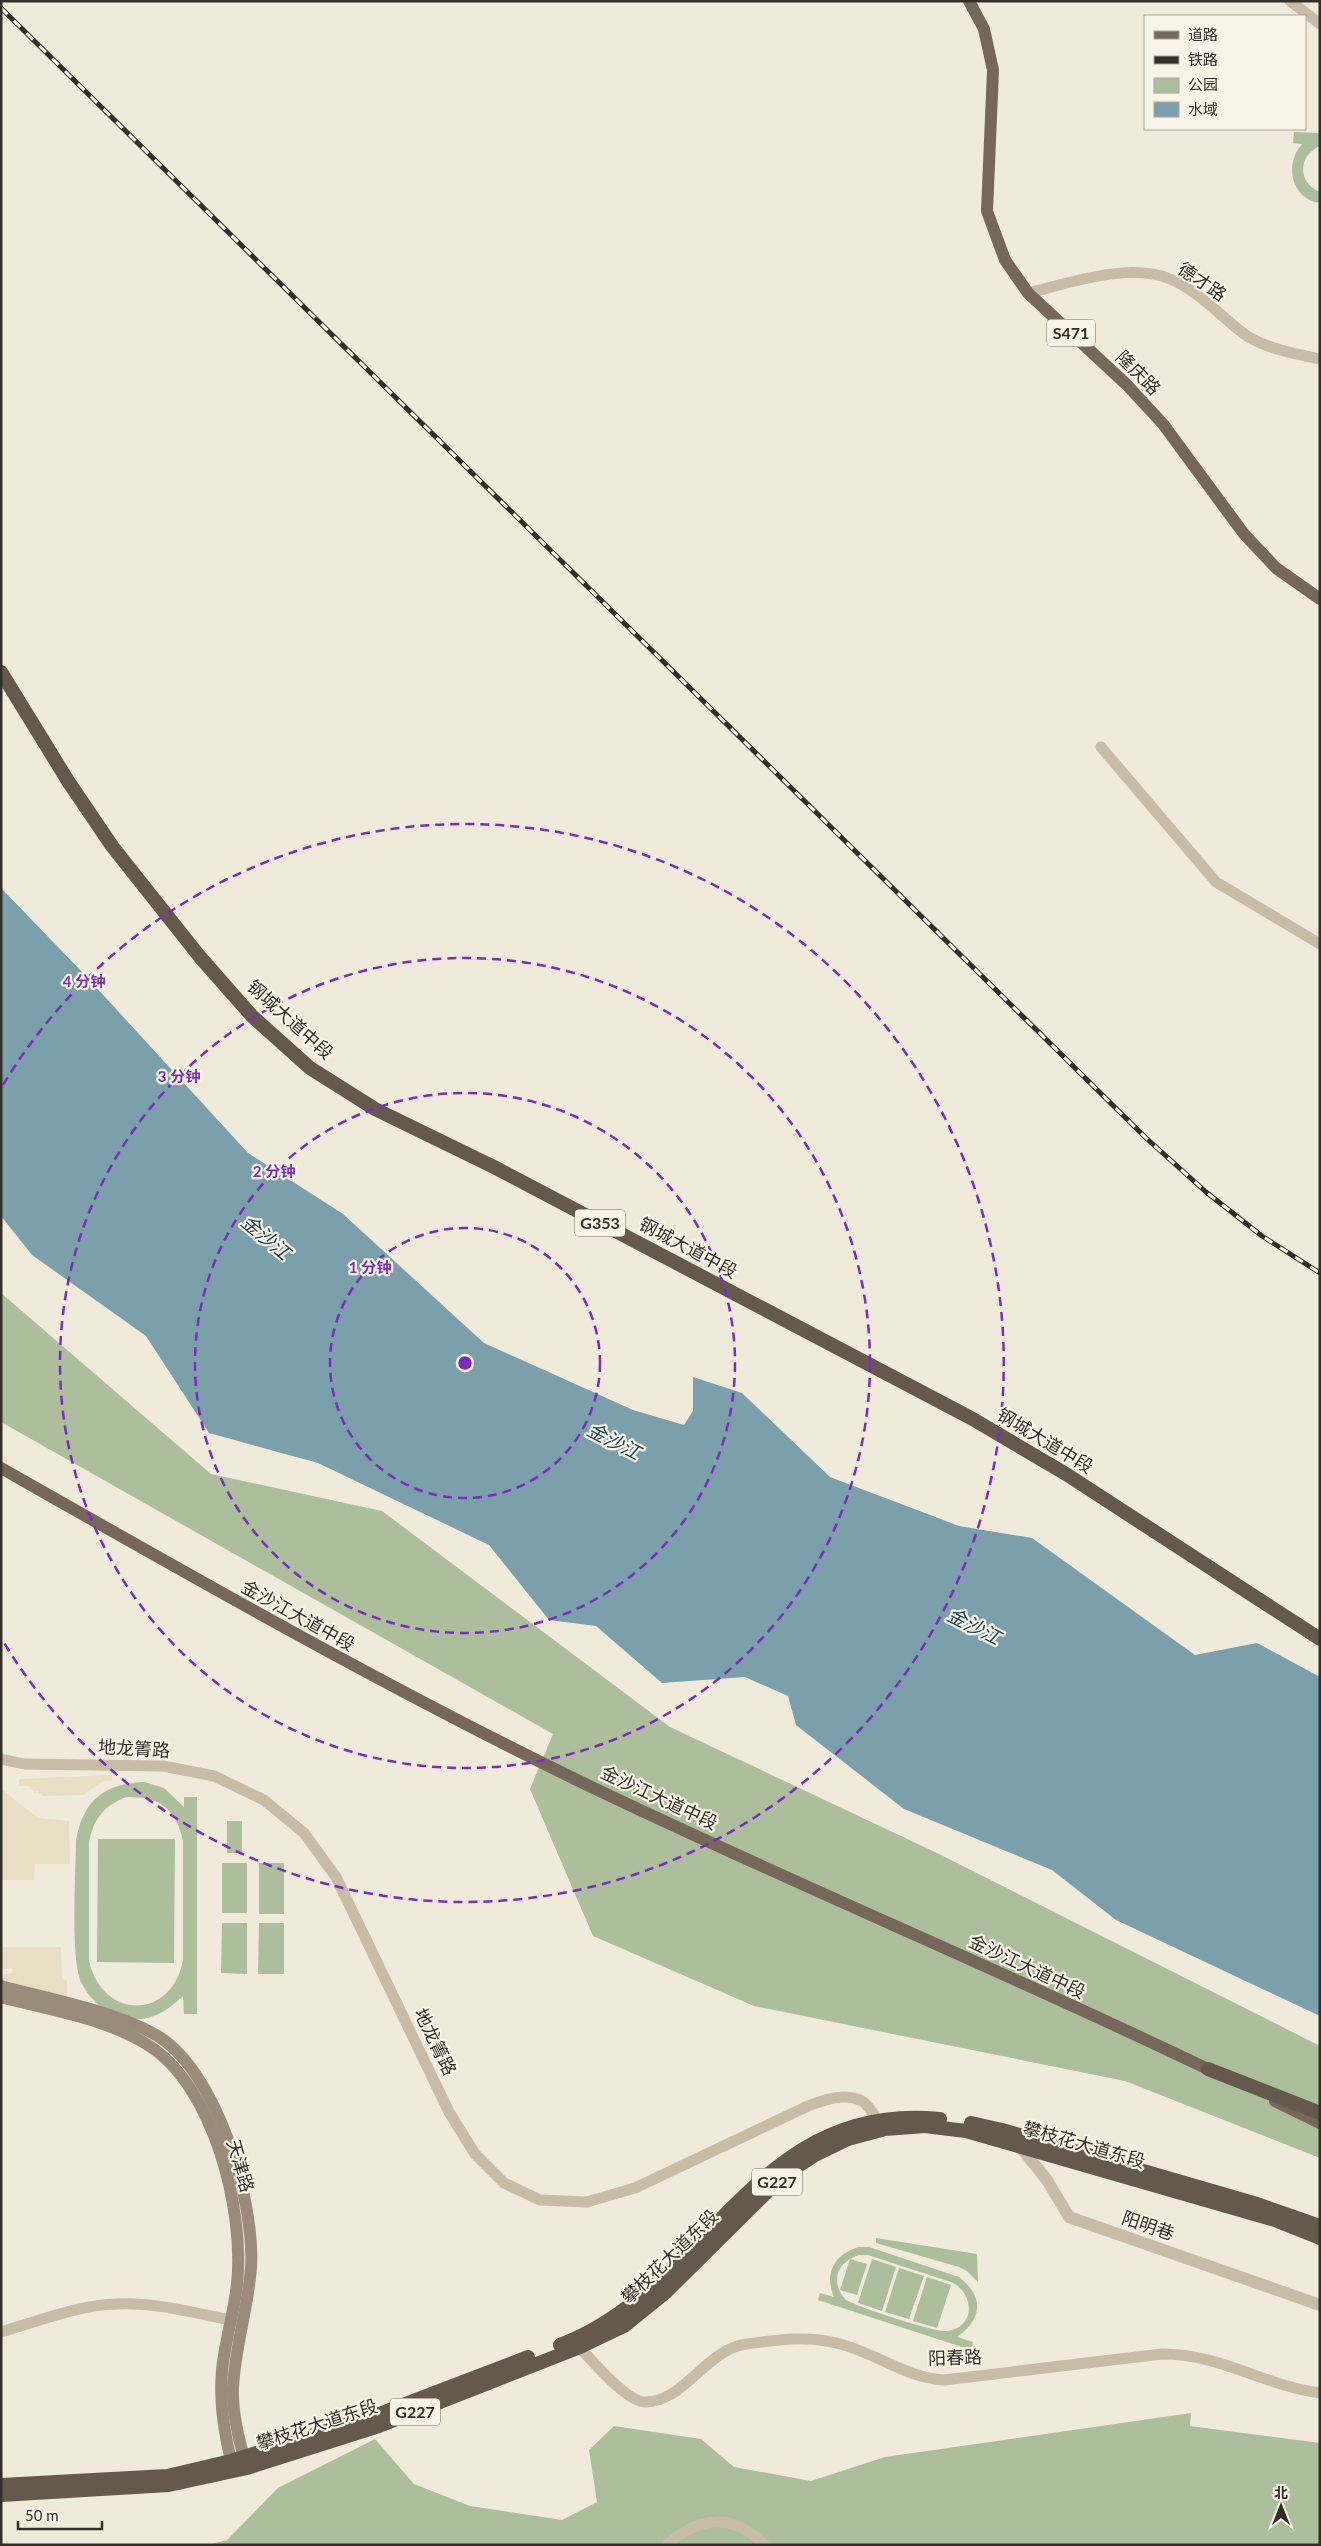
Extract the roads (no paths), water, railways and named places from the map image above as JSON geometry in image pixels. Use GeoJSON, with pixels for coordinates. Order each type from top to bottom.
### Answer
{"type":"FeatureCollection","features":[{"type":"Feature","properties":{"kind":"highway","name":"钢城大道中段"},"geometry":{"type":"LineString","coordinates":[[1,672],[68,780],[112,846],[200,957],[239,1001],[310,1068],[375,1109],[494,1167],[972,1418],[1066,1474],[1320,1639]]}},
{"type":"Feature","properties":{"kind":"highway"},"geometry":{"type":"LineString","coordinates":[[1208,2069],[1277,2099],[1320,2113]]}},
{"type":"Feature","properties":{"kind":"highway","name":"攀枝花大道东段"},"geometry":{"type":"LineString","coordinates":[[576,2344],[616,2316],[658,2282],[745,2193],[775,2166],[807,2145],[840,2129],[877,2119],[916,2116],[958,2121],[1002,2130],[1257,2204],[1320,2226]]}},
{"type":"Feature","properties":{"kind":"highway","name":"攀枝花大道东段"},"geometry":{"type":"LineString","coordinates":[[1,2495],[169,2485],[239,2464],[624,2326],[666,2292],[783,2176],[815,2155],[848,2139],[885,2129],[925,2126],[966,2131],[1275,2220],[1320,2238]]}},
{"type":"Feature","properties":{"kind":"highway","name":"攀枝花大道东段"},"geometry":{"type":"LineString","coordinates":[[1,2485],[166,2476],[239,2464]]}},
{"type":"Feature","properties":{"kind":"main road","name":"隆庆路"},"geometry":{"type":"LineString","coordinates":[[969,1],[984,29],[993,70],[987,211],[1005,260],[1028,292],[1127,385],[1163,424],[1244,534],[1276,568],[1320,599]]}},
{"type":"Feature","properties":{"kind":"main road","name":"金沙江大道中段"},"geometry":{"type":"LineString","coordinates":[[1,1468],[316,1646],[439,1712],[580,1781],[1208,2069]]}},
{"type":"Feature","properties":{"kind":"main road"},"geometry":{"type":"LineString","coordinates":[[1,1986],[103,2014],[156,2035],[181,2054],[213,2104],[235,2162],[244,2192],[251,2229],[249,2287],[237,2350],[233,2389],[239,2464]]}},
{"type":"Feature","properties":{"kind":"main road","name":"天津路"},"geometry":{"type":"LineString","coordinates":[[1,1997],[121,2031],[161,2054],[182,2075],[192,2090],[208,2125],[223,2166],[237,2229],[238,2260],[221,2390],[239,2464]]}},
{"type":"Feature","properties":{"kind":"main road"},"geometry":{"type":"LineString","coordinates":[[1277,2099],[1320,2123]]}},
{"type":"Feature","properties":{"kind":"street"},"geometry":{"type":"LineString","coordinates":[[1297,4],[1320,24]]}},
{"type":"Feature","properties":{"kind":"street","name":"德才路"},"geometry":{"type":"LineString","coordinates":[[1028,292],[1112,274],[1147,273],[1171,279],[1248,336],[1267,346],[1320,359]]}},
{"type":"Feature","properties":{"kind":"street"},"geometry":{"type":"LineString","coordinates":[[1101,747],[1216,882],[1320,944]]}},
{"type":"Feature","properties":{"kind":"street","name":"地龙箐路"},"geometry":{"type":"LineString","coordinates":[[1,1759],[24,1764],[163,1766],[214,1776],[264,1800],[304,1833],[336,1877],[449,2112],[475,2154],[504,2183],[540,2200],[587,2202],[635,2188],[808,2106],[831,2098],[848,2097],[863,2102],[877,2119]]}},
{"type":"Feature","properties":{"kind":"street","name":"阳明巷"},"geometry":{"type":"LineString","coordinates":[[1002,2130],[1020,2145],[1047,2180],[1069,2217],[1320,2306]]}},
{"type":"Feature","properties":{"kind":"street"},"geometry":{"type":"LineString","coordinates":[[1,2332],[81,2309],[117,2304],[154,2306],[231,2320]]}},
{"type":"Feature","properties":{"kind":"street","name":"阳春路"},"geometry":{"type":"LineString","coordinates":[[576,2344],[630,2398],[645,2402],[660,2400],[673,2393],[725,2351],[743,2344],[793,2340],[817,2340],[840,2343],[928,2379],[944,2380],[1162,2354],[1187,2354],[1212,2360],[1277,2384],[1320,2393]]}},
{"type":"Feature","properties":{"kind":"street"},"geometry":{"type":"LineString","coordinates":[[667,2545],[682,2533],[699,2525],[715,2522],[738,2524],[747,2528],[764,2545]]}},
{"type":"Feature","properties":{"kind":"water","name":"金沙江"},"geometry":{"type":"Polygon","coordinates":[[[1,888],[84,974],[248,1153],[343,1214],[484,1343],[633,1410],[684,1425],[693,1411],[693,1377],[742,1393],[830,1477],[959,1526],[1032,1538],[1195,1655],[1257,1643],[1320,1677],[1320,2016],[1116,1920],[1052,1870],[904,1809],[796,1725],[788,1696],[745,1677],[662,1683],[596,1626],[549,1620],[489,1545],[318,1463],[209,1433],[146,1336],[32,1255],[1,1216],[1,888]]]}},
{"type":"Feature","properties":{"kind":"railway"},"geometry":{"type":"LineString","coordinates":[[1,8],[1146,1138],[1206,1192],[1262,1236],[1320,1273]]}}]}
